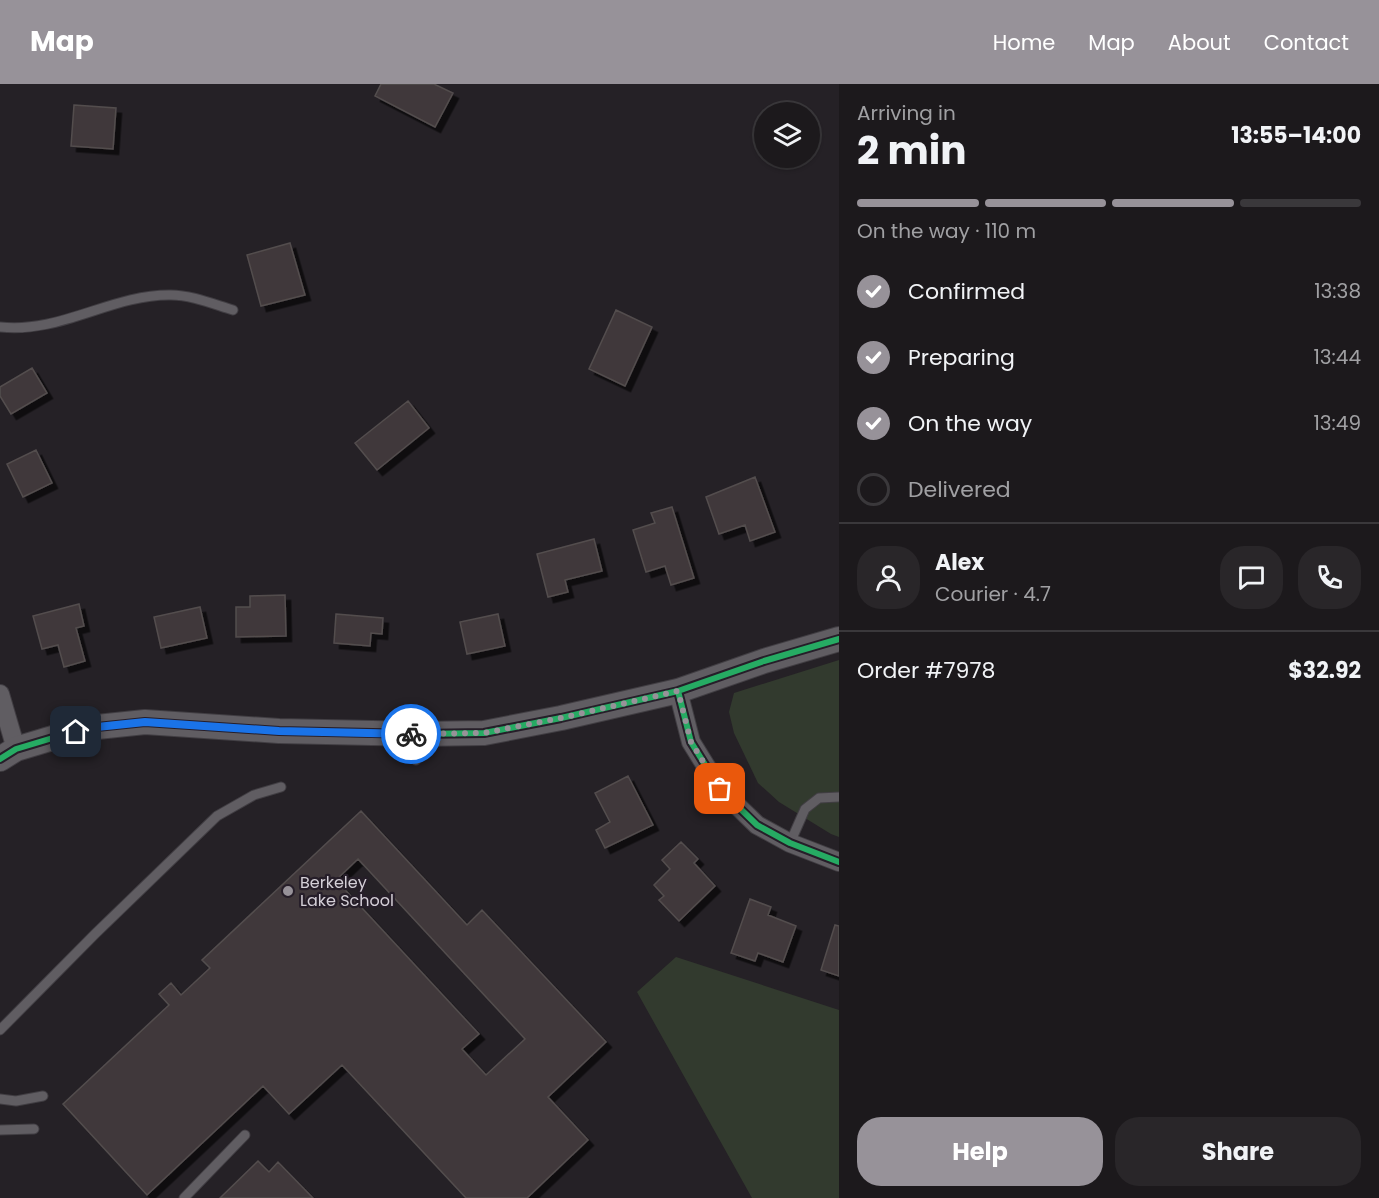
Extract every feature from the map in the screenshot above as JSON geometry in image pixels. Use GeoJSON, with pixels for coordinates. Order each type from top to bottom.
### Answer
{"type":"FeatureCollection","features":[{"type":"Feature","properties":{"kind":"street"},"geometry":{"type":"LineString","coordinates":[[0,694],[8,754],[97,727],[145,722],[279,731],[484,733],[678,691],[764,661],[839,639]]}},
{"type":"Feature","properties":{"kind":"street"},"geometry":{"type":"LineString","coordinates":[[678,691],[691,742],[720,789],[757,825],[790,843],[839,862]]}},
{"type":"Feature","properties":{"kind":"lane"},"geometry":{"type":"LineString","coordinates":[[0,327],[40,325],[72,319],[110,304],[172,295],[197,299],[233,310]]}},
{"type":"Feature","properties":{"kind":"lane"},"geometry":{"type":"LineString","coordinates":[[416,760],[419,734]]}},
{"type":"Feature","properties":{"kind":"lane"},"geometry":{"type":"LineString","coordinates":[[0,1030],[94,934],[217,816],[254,795],[281,787]]}},
{"type":"Feature","properties":{"kind":"lane"},"geometry":{"type":"LineString","coordinates":[[790,843],[805,810],[819,798],[839,797]]}},
{"type":"Feature","properties":{"kind":"lane"},"geometry":{"type":"LineString","coordinates":[[0,1099],[16,1101],[43,1096]]}},
{"type":"Feature","properties":{"kind":"lane"},"geometry":{"type":"LineString","coordinates":[[0,1130],[34,1129]]}},
{"type":"Feature","properties":{"kind":"lane"},"geometry":{"type":"LineString","coordinates":[[184,1198],[245,1136]]}},
{"type":"Feature","properties":{"kind":"green space"},"geometry":{"type":"Polygon","coordinates":[[[839,660],[839,837],[779,802],[758,783],[734,733],[729,712],[734,693],[839,660]]]}},
{"type":"Feature","properties":{"kind":"green space"},"geometry":{"type":"Polygon","coordinates":[[[676,957],[839,1010],[839,1198],[752,1198],[637,992],[676,957]]]}},
{"type":"Feature","properties":{"kind":"building"},"geometry":{"type":"Polygon","coordinates":[[[381,84],[434,84],[453,93],[435,127],[375,96],[381,84]]]}},
{"type":"Feature","properties":{"kind":"building"},"geometry":{"type":"Polygon","coordinates":[[[74,105],[116,108],[113,149],[71,146],[74,105]]]}},
{"type":"Feature","properties":{"kind":"building"},"geometry":{"type":"Polygon","coordinates":[[[290,243],[305,295],[261,306],[247,255],[290,243]]]}},
{"type":"Feature","properties":{"kind":"building"},"geometry":{"type":"Polygon","coordinates":[[[616,310],[652,327],[625,386],[589,369],[616,310]]]}},
{"type":"Feature","properties":{"kind":"building"},"geometry":{"type":"Polygon","coordinates":[[[32,368],[47,393],[11,414],[0,396],[0,387],[32,368]]]}},
{"type":"Feature","properties":{"kind":"building"},"geometry":{"type":"Polygon","coordinates":[[[408,401],[429,428],[377,470],[355,443],[408,401]]]}},
{"type":"Feature","properties":{"kind":"building"},"geometry":{"type":"Polygon","coordinates":[[[36,450],[52,483],[23,497],[7,464],[36,450]]]}},
{"type":"Feature","properties":{"kind":"building"},"geometry":{"type":"Polygon","coordinates":[[[755,477],[775,532],[750,541],[745,525],[719,534],[706,497],[755,477]]]}},
{"type":"Feature","properties":{"kind":"building"},"geometry":{"type":"Polygon","coordinates":[[[672,507],[694,578],[671,585],[665,566],[646,572],[633,530],[655,523],[651,513],[672,507]]]}},
{"type":"Feature","properties":{"kind":"building"},"geometry":{"type":"Polygon","coordinates":[[[594,539],[602,571],[565,580],[568,592],[548,597],[537,554],[594,539]]]}},
{"type":"Feature","properties":{"kind":"building"},"geometry":{"type":"Polygon","coordinates":[[[285,595],[286,636],[236,637],[236,607],[250,607],[250,596],[285,595]]]}},
{"type":"Feature","properties":{"kind":"building"},"geometry":{"type":"Polygon","coordinates":[[[79,604],[84,626],[76,628],[85,661],[64,667],[58,645],[42,649],[33,616],[79,604]]]}},
{"type":"Feature","properties":{"kind":"building"},"geometry":{"type":"Polygon","coordinates":[[[200,607],[207,638],[161,648],[154,617],[200,607]]]}},
{"type":"Feature","properties":{"kind":"building"},"geometry":{"type":"Polygon","coordinates":[[[336,614],[383,618],[382,634],[371,633],[370,646],[334,643],[336,614]]]}},
{"type":"Feature","properties":{"kind":"building"},"geometry":{"type":"Polygon","coordinates":[[[498,614],[505,646],[467,654],[460,622],[498,614]]]}},
{"type":"Feature","properties":{"kind":"building"},"geometry":{"type":"Polygon","coordinates":[[[628,776],[653,825],[605,848],[596,830],[610,822],[595,793],[628,776]]]}},
{"type":"Feature","properties":{"kind":"building"},"geometry":{"type":"Polygon","coordinates":[[[361,811],[467,925],[482,910],[606,1042],[548,1097],[588,1140],[527,1198],[466,1198],[342,1065],[289,1114],[263,1086],[147,1195],[63,1104],[169,1005],[159,994],[171,983],[181,995],[210,968],[202,960],[361,811]],[[358,859],[336,880],[479,1034],[462,1049],[486,1075],[525,1039],[358,859]]]}},
{"type":"Feature","properties":{"kind":"building"},"geometry":{"type":"Polygon","coordinates":[[[681,842],[698,859],[694,863],[715,886],[679,921],[659,900],[664,896],[654,885],[670,869],[662,860],[681,842]]]}},
{"type":"Feature","properties":{"kind":"building"},"geometry":{"type":"Polygon","coordinates":[[[750,899],[771,907],[768,915],[796,926],[783,962],[758,953],[755,961],[731,953],[750,899]]]}},
{"type":"Feature","properties":{"kind":"building"},"geometry":{"type":"Polygon","coordinates":[[[835,925],[839,926],[839,976],[821,970],[835,925]]]}},
{"type":"Feature","properties":{"kind":"building"},"geometry":{"type":"Polygon","coordinates":[[[258,1161],[269,1172],[278,1162],[313,1198],[220,1198],[258,1161]]]}},
{"type":"Feature","properties":{"kind":"cycle path"},"geometry":{"type":"LineString","coordinates":[[0,759],[16,749],[56,737],[97,727],[145,722],[279,731],[484,733],[678,691],[764,661],[839,639]]}},
{"type":"Feature","properties":{"kind":"cycle path"},"geometry":{"type":"LineString","coordinates":[[678,691],[691,742],[720,789],[757,825],[790,843],[839,862]]}},
{"type":"Feature","properties":{"kind":"way so far"},"geometry":{"type":"LineString","coordinates":[[411,734],[484,733],[678,691],[691,742],[720,789]]}},
{"type":"Feature","properties":{"kind":"place","name":"Berkeley Lake School"},"geometry":{"type":"Point","coordinates":[288,891]}},
{"type":"Feature","properties":{"kind":"route"},"geometry":{"type":"LineString","coordinates":[[76,732],[97,727],[145,722],[279,731],[411,734]]}}]}
